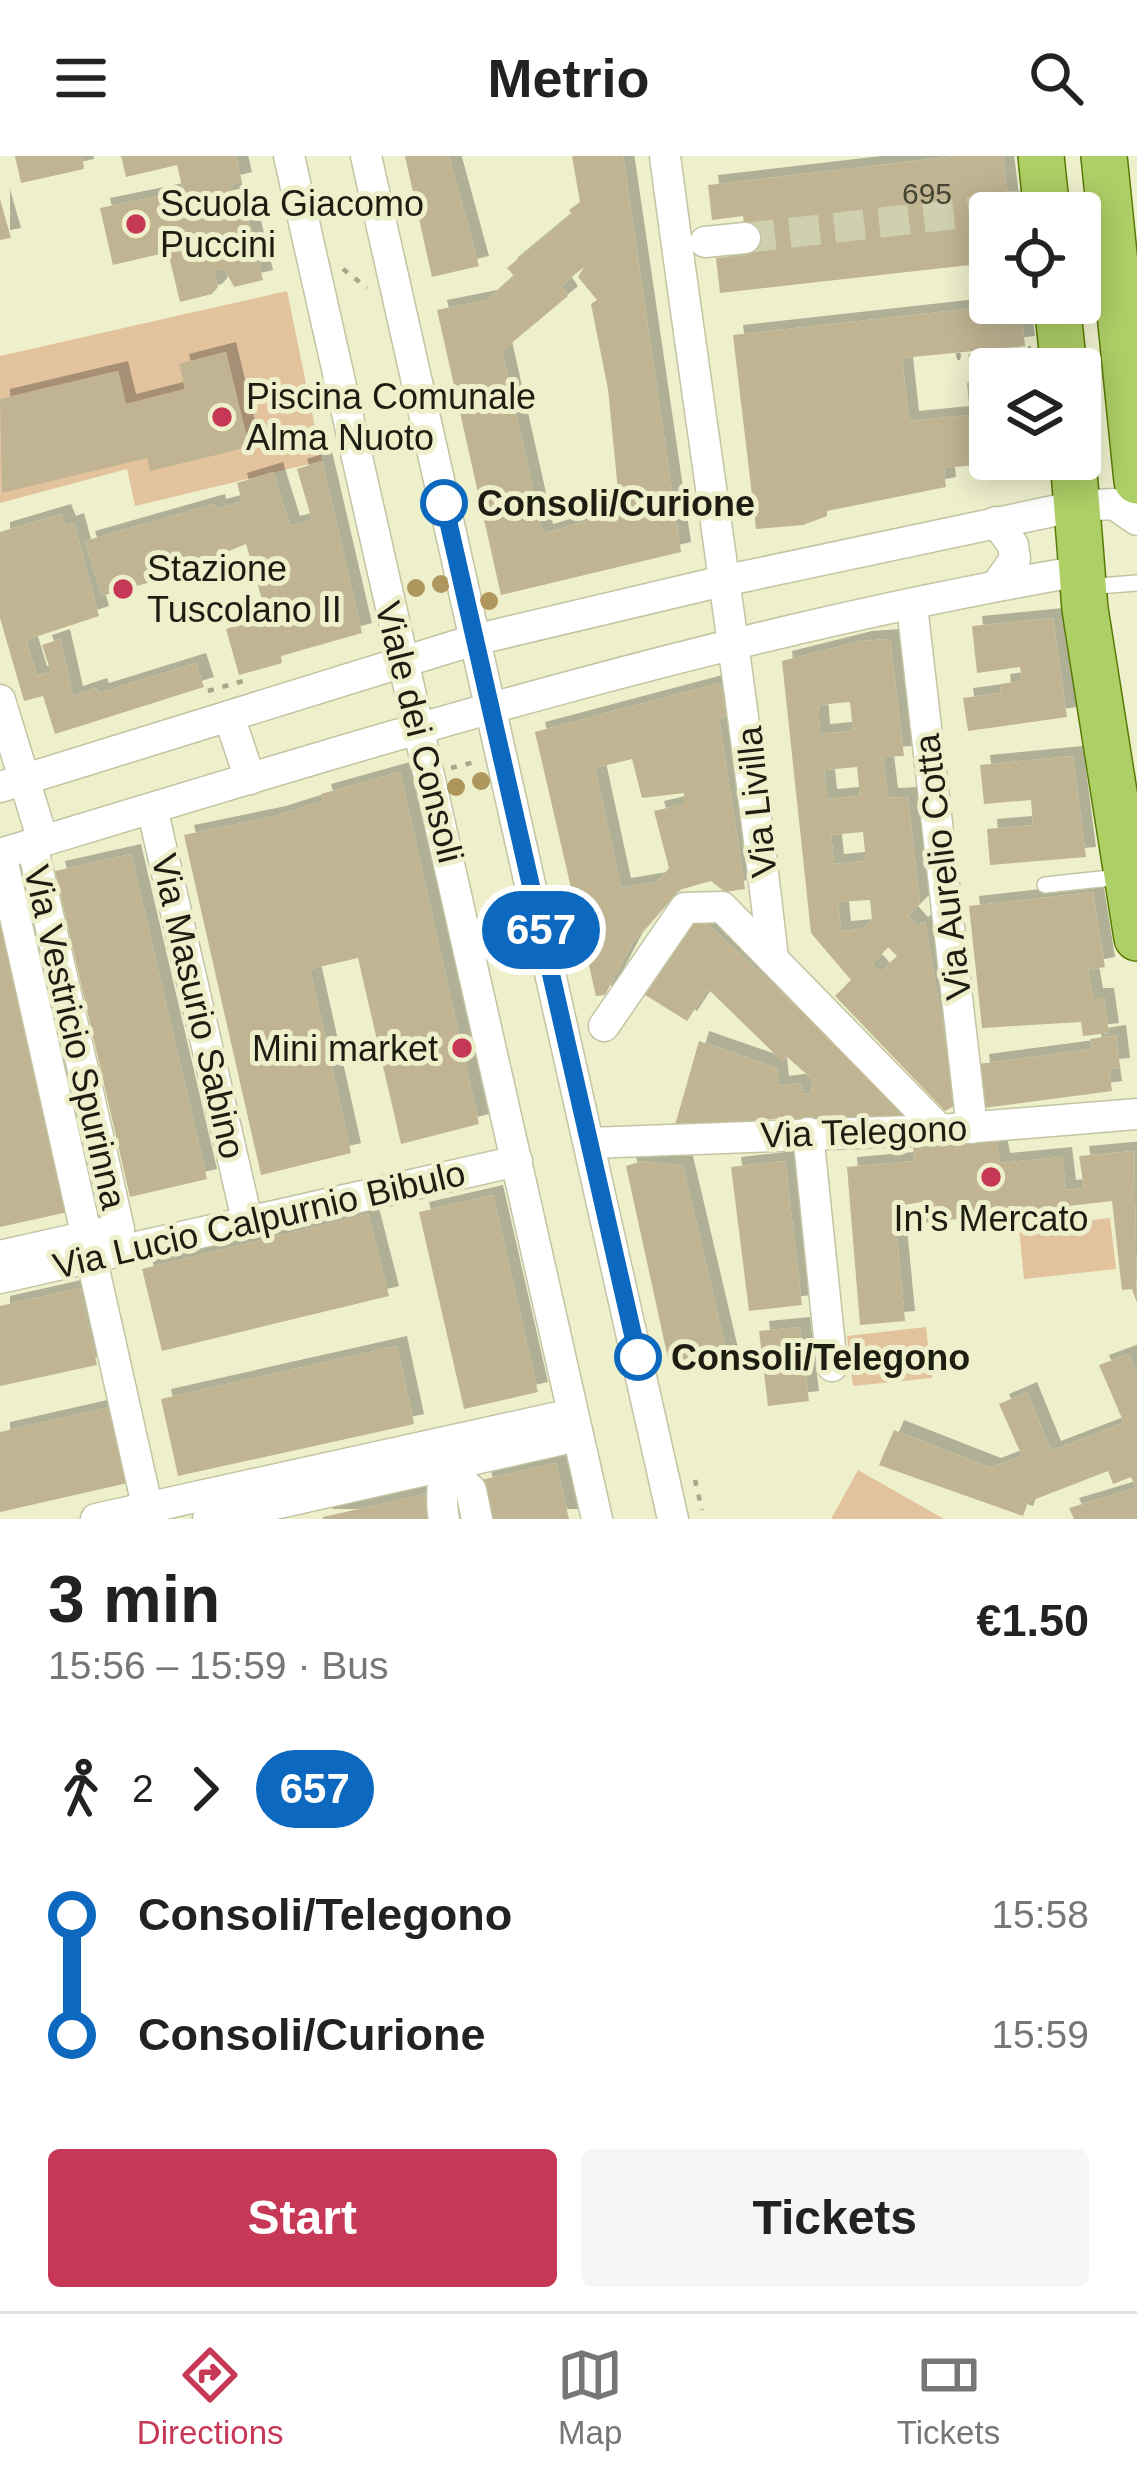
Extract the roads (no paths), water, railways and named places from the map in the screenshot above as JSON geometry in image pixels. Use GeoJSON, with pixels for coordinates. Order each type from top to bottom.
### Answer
{"type":"FeatureCollection","features":[{"type":"Feature","properties":{"kind":"main road"},"geometry":{"type":"LineString","coordinates":[[1030,192],[1041,156]]}},
{"type":"Feature","properties":{"kind":"main road"},"geometry":{"type":"LineString","coordinates":[[1104,156],[1124,218],[1137,481]]}},
{"type":"Feature","properties":{"kind":"main road"},"geometry":{"type":"LineString","coordinates":[[1074,480],[1082,579],[1137,938]]}},
{"type":"Feature","properties":{"kind":"street","name":"Viale dei Consoli"},"geometry":{"type":"LineString","coordinates":[[289,156],[597,1519]]}},
{"type":"Feature","properties":{"kind":"street","name":"Viale dei Consoli"},"geometry":{"type":"LineString","coordinates":[[366,156],[590,1143],[688,1515]]}},
{"type":"Feature","properties":{"kind":"street","name":"Via Livilla"},"geometry":{"type":"LineString","coordinates":[[665,156],[723,580],[737,646],[773,959]]}},
{"type":"Feature","properties":{"kind":"street"},"geometry":{"type":"LineString","coordinates":[[705,242],[745,238]]}},
{"type":"Feature","properties":{"kind":"street"},"geometry":{"type":"LineString","coordinates":[[0,700],[12,783],[474,640],[723,580],[1077,506],[1109,502],[1137,520]]}},
{"type":"Feature","properties":{"kind":"street"},"geometry":{"type":"LineString","coordinates":[[996,522],[1015,559],[996,586]]}},
{"type":"Feature","properties":{"kind":"street"},"geometry":{"type":"LineString","coordinates":[[1,854],[419,730],[737,646],[996,586],[1082,579]]}},
{"type":"Feature","properties":{"kind":"street","name":"Via Aurelio Cotta"},"geometry":{"type":"LineString","coordinates":[[912,606],[972,1128]]}},
{"type":"Feature","properties":{"kind":"street"},"geometry":{"type":"LineString","coordinates":[[230,716],[250,779]]}},
{"type":"Feature","properties":{"kind":"street","name":"Via Vestricio Spurinna"},"geometry":{"type":"LineString","coordinates":[[12,783],[38,843],[119,1229]]}},
{"type":"Feature","properties":{"kind":"street","name":"Via Masurio Sabino"},"geometry":{"type":"LineString","coordinates":[[154,812],[245,1210]]}},
{"type":"Feature","properties":{"kind":"street","name":"Via Vestricio Spurinna"},"geometry":{"type":"LineString","coordinates":[[1,854],[148,1513]]}},
{"type":"Feature","properties":{"kind":"street"},"geometry":{"type":"LineString","coordinates":[[604,1026],[685,908],[722,907],[940,1130]]}},
{"type":"Feature","properties":{"kind":"street","name":"Via Telegono"},"geometry":{"type":"LineString","coordinates":[[590,1143],[940,1130],[1137,1114]]}},
{"type":"Feature","properties":{"kind":"street"},"geometry":{"type":"LineString","coordinates":[[808,1133],[832,1366]]}},
{"type":"Feature","properties":{"kind":"street","name":"Via Lucio Calpurnio Bibulo"},"geometry":{"type":"LineString","coordinates":[[0,1278],[89,1247],[515,1151]]}},
{"type":"Feature","properties":{"kind":"street","name":"Via Lucio Calpurnio Bibulo"},"geometry":{"type":"LineString","coordinates":[[0,1256],[89,1247],[119,1229],[245,1210]]}},
{"type":"Feature","properties":{"kind":"street"},"geometry":{"type":"LineString","coordinates":[[96,1519],[148,1513],[575,1425]]}},
{"type":"Feature","properties":{"kind":"street"},"geometry":{"type":"LineString","coordinates":[[208,1519],[442,1455]]}},
{"type":"Feature","properties":{"kind":"street"},"geometry":{"type":"LineString","coordinates":[[442,1455],[439,1495],[444,1519]]}},
{"type":"Feature","properties":{"kind":"street"},"geometry":{"type":"LineString","coordinates":[[442,1455],[471,1490],[477,1519]]}},
{"type":"Feature","properties":{"kind":"lane"},"geometry":{"type":"LineString","coordinates":[[1082,579],[1137,583]]}},
{"type":"Feature","properties":{"kind":"lane"},"geometry":{"type":"LineString","coordinates":[[1045,885],[1127,877]]}},
{"type":"Feature","properties":{"kind":"tunnel"},"geometry":{"type":"LineString","coordinates":[[745,238],[969,213]]}},
{"type":"Feature","properties":{"kind":"place","name":"Scuola Giacomo Puccini"},"geometry":{"type":"Point","coordinates":[136,224]}},
{"type":"Feature","properties":{"kind":"place","name":"Piscina Comunale Alma Nuoto"},"geometry":{"type":"Point","coordinates":[222,417]}},
{"type":"Feature","properties":{"kind":"place","name":"Consoli/Curione"},"geometry":{"type":"Point","coordinates":[444,503]}},
{"type":"Feature","properties":{"kind":"place","name":"Stazione Tuscolano II"},"geometry":{"type":"Point","coordinates":[123,589]}},
{"type":"Feature","properties":{"kind":"place","name":"Mini market"},"geometry":{"type":"Point","coordinates":[462,1048]}},
{"type":"Feature","properties":{"kind":"place","name":"In's Mercato"},"geometry":{"type":"Point","coordinates":[991,1177]}},
{"type":"Feature","properties":{"kind":"place","name":"Consoli/Telegono"},"geometry":{"type":"Point","coordinates":[638,1357]}}]}
